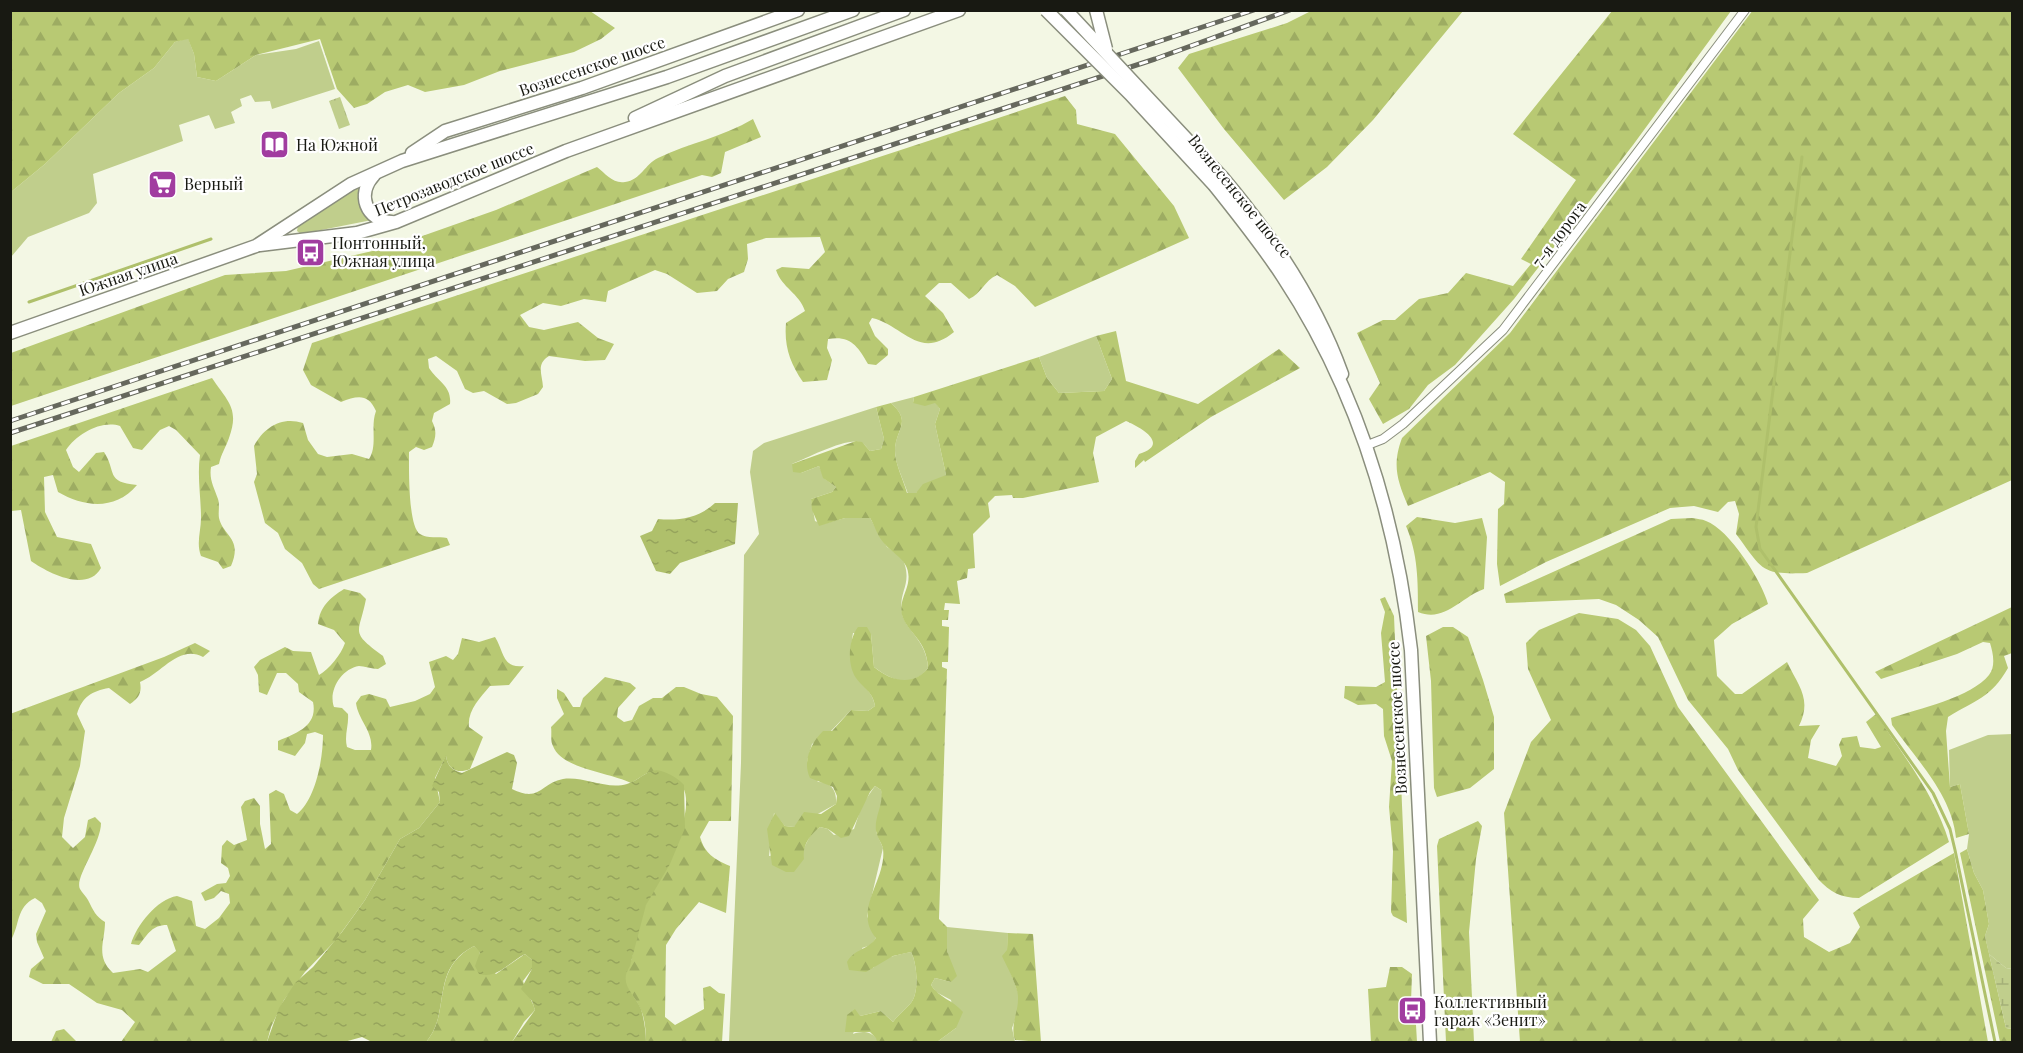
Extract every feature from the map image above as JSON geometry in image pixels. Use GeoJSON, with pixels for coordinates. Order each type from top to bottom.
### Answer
{"type":"FeatureCollection","features":[{"type":"Feature","properties":{"kind":"main road","name":"Вознесенское шоссе"},"geometry":{"type":"LineString","coordinates":[[402,161],[445,131],[582,88],[798,10]]}},
{"type":"Feature","properties":{"kind":"main road","name":"Петрозаводское шоссе"},"geometry":{"type":"LineString","coordinates":[[256,246],[351,184],[402,161],[667,77],[853,10]]}},
{"type":"Feature","properties":{"kind":"main road"},"geometry":{"type":"LineString","coordinates":[[566,151],[725,75],[904,10]]}},
{"type":"Feature","properties":{"kind":"main road","name":"Петрозаводское шоссе"},"geometry":{"type":"LineString","coordinates":[[256,246],[357,233],[396,222],[566,151],[959,10]]}},
{"type":"Feature","properties":{"kind":"main road","name":"Вознесенское шоссе"},"geometry":{"type":"LineString","coordinates":[[1046,10],[1219,182]]}},
{"type":"Feature","properties":{"kind":"main road","name":"Вознесенское шоссе"},"geometry":{"type":"LineString","coordinates":[[1066,10],[1107,53],[1219,182],[1284,278],[1312,327],[1348,401],[1365,446],[1395,543],[1410,641],[1430,1042]]}},
{"type":"Feature","properties":{"kind":"main road","name":"Вознесенское шоссе"},"geometry":{"type":"LineString","coordinates":[[1096,10],[1107,53]]}},
{"type":"Feature","properties":{"kind":"main road"},"geometry":{"type":"LineString","coordinates":[[380,171],[367,185],[366,204],[377,219],[396,222]]}},
{"type":"Feature","properties":{"kind":"main road","name":"Южная улица"},"geometry":{"type":"LineString","coordinates":[[10,333],[256,246]]}},
{"type":"Feature","properties":{"kind":"street","name":"7-я дорога"},"geometry":{"type":"LineString","coordinates":[[1365,446],[1383,439],[1403,424],[1503,330],[1745,10]]}},
{"type":"Feature","properties":{"kind":"green space"},"geometry":{"type":"Polygon","coordinates":[[[1313,10],[1463,11],[1373,120],[1327,167],[1284,200],[1224,129],[1178,68],[1189,54],[1287,23],[1313,10]]]}},
{"type":"Feature","properties":{"kind":"green space"},"geometry":{"type":"Polygon","coordinates":[[[1753,10],[2012,11],[2012,480],[1807,573],[1780,573],[1764,568],[1758,563],[1736,534],[1739,514],[1735,501],[1728,502],[1718,512],[1694,506],[1670,508],[1546,562],[1500,586],[1497,564],[1498,509],[1504,504],[1505,482],[1490,472],[1408,506],[1397,472],[1397,456],[1402,438],[1510,333],[1753,10]]]}},
{"type":"Feature","properties":{"kind":"green space"},"geometry":{"type":"Polygon","coordinates":[[[11,11],[590,11],[615,28],[601,39],[574,52],[500,71],[464,85],[425,92],[408,85],[385,92],[367,104],[354,108],[337,89],[320,39],[256,55],[216,81],[197,77],[194,54],[188,39],[175,42],[154,68],[119,93],[45,164],[11,192],[11,11]]]}},
{"type":"Feature","properties":{"kind":"green space"},"geometry":{"type":"Polygon","coordinates":[[[1612,11],[1731,11],[1633,145],[1514,299],[1455,365],[1428,385],[1409,409],[1383,424],[1369,399],[1380,383],[1357,333],[1383,320],[1395,320],[1419,299],[1448,293],[1466,273],[1513,286],[1531,264],[1521,259],[1576,180],[1513,134],[1612,11]]]}},
{"type":"Feature","properties":{"kind":"green space"},"geometry":{"type":"Polygon","coordinates":[[[188,38],[194,54],[197,77],[216,81],[256,55],[296,49],[319,41],[335,89],[272,109],[270,101],[255,102],[251,95],[240,99],[242,106],[231,112],[235,123],[215,129],[209,115],[179,125],[183,141],[93,174],[97,203],[89,213],[28,237],[11,257],[11,192],[45,164],[119,93],[154,68],[175,42],[188,38]]]}},
{"type":"Feature","properties":{"kind":"green space"},"geometry":{"type":"Polygon","coordinates":[[[1065,96],[1076,110],[1077,124],[1115,134],[1174,206],[1189,238],[1035,307],[1015,286],[997,275],[969,299],[951,283],[939,283],[925,296],[943,313],[954,332],[942,340],[931,343],[921,342],[872,318],[869,323],[875,336],[888,349],[888,355],[876,365],[868,364],[857,347],[848,340],[828,339],[827,348],[832,360],[827,380],[803,382],[795,368],[787,347],[786,323],[805,311],[776,270],[782,267],[809,269],[825,252],[820,237],[766,238],[747,244],[748,259],[744,272],[728,279],[717,291],[697,293],[667,274],[655,270],[608,291],[606,302],[584,299],[561,306],[543,303],[520,315],[529,327],[544,330],[578,322],[598,338],[614,344],[605,360],[585,361],[549,356],[542,362],[543,387],[538,394],[516,403],[507,404],[484,391],[473,393],[465,389],[457,371],[436,356],[428,359],[429,368],[449,393],[450,404],[434,413],[432,421],[435,434],[432,447],[424,450],[416,447],[409,452],[411,509],[416,529],[420,534],[447,538],[450,545],[319,589],[313,584],[302,563],[285,549],[278,533],[265,523],[254,482],[257,474],[254,446],[263,433],[274,425],[288,421],[303,423],[308,440],[318,454],[327,457],[352,454],[369,459],[372,454],[376,411],[373,405],[366,399],[357,397],[341,402],[311,385],[303,370],[312,343],[1065,96]]]}},
{"type":"Feature","properties":{"kind":"green space"},"geometry":{"type":"Polygon","coordinates":[[[340,97],[350,125],[339,129],[329,101],[340,97]]]}},
{"type":"Feature","properties":{"kind":"green space"},"geometry":{"type":"Polygon","coordinates":[[[753,119],[761,137],[725,152],[721,173],[712,177],[702,175],[11,406],[11,353],[225,275],[286,271],[394,246],[496,210],[597,167],[617,181],[630,181],[658,158],[730,131],[753,119]]]}},
{"type":"Feature","properties":{"kind":"green space"},"geometry":{"type":"Polygon","coordinates":[[[361,186],[372,220],[301,234],[297,231],[298,225],[361,186]]]}},
{"type":"Feature","properties":{"kind":"green space"},"geometry":{"type":"Polygon","coordinates":[[[1116,331],[1126,381],[1198,404],[1279,349],[1300,368],[1211,417],[1135,468],[1135,461],[1139,454],[1148,450],[1153,441],[1145,431],[1126,421],[1096,437],[1093,453],[1099,482],[1023,498],[1013,498],[1012,495],[995,496],[988,503],[990,517],[973,534],[975,568],[968,569],[967,578],[957,581],[960,604],[945,603],[944,610],[949,610],[948,620],[942,620],[942,626],[949,627],[948,662],[942,662],[942,667],[947,669],[939,919],[947,927],[947,951],[957,976],[951,982],[935,978],[931,985],[963,1012],[956,1028],[937,1042],[877,1042],[870,1032],[845,1032],[847,1015],[855,1009],[860,1016],[881,1011],[893,1022],[910,1004],[915,993],[916,971],[911,952],[893,956],[866,972],[849,970],[847,962],[853,954],[876,938],[868,917],[869,906],[883,861],[883,849],[876,826],[881,790],[875,786],[870,792],[849,836],[841,838],[828,829],[820,827],[816,830],[807,841],[804,859],[794,872],[786,872],[772,865],[767,829],[775,813],[785,826],[794,827],[804,812],[821,814],[836,804],[837,796],[833,787],[810,778],[807,759],[815,741],[823,731],[832,731],[851,710],[868,711],[875,706],[872,697],[856,678],[851,666],[852,639],[858,627],[867,627],[871,634],[874,667],[881,672],[902,680],[909,680],[916,678],[928,668],[921,643],[905,621],[901,611],[909,575],[905,564],[887,547],[870,518],[845,518],[819,526],[812,510],[811,499],[832,492],[836,487],[823,478],[819,466],[801,473],[793,472],[792,464],[856,441],[862,442],[870,451],[881,449],[884,439],[876,407],[891,403],[902,421],[896,443],[896,461],[907,493],[916,493],[923,484],[946,475],[935,424],[940,409],[935,403],[925,406],[913,403],[914,397],[1039,357],[1047,378],[1059,393],[1104,391],[1112,379],[1096,336],[1116,331]]]}},
{"type":"Feature","properties":{"kind":"green space"},"geometry":{"type":"Polygon","coordinates":[[[1096,336],[1112,379],[1104,391],[1059,393],[1047,378],[1039,357],[1096,336]]]}},
{"type":"Feature","properties":{"kind":"green space"},"geometry":{"type":"Polygon","coordinates":[[[212,378],[227,399],[233,419],[229,438],[219,464],[211,467],[212,483],[219,501],[219,518],[234,543],[234,557],[231,566],[223,569],[218,562],[201,556],[199,542],[200,455],[176,430],[169,426],[160,430],[142,450],[133,448],[120,426],[97,427],[76,439],[66,450],[73,467],[79,472],[96,453],[104,452],[116,479],[137,485],[119,499],[99,504],[68,497],[58,492],[53,475],[44,477],[45,512],[57,537],[91,544],[101,568],[87,579],[77,580],[47,571],[31,561],[21,510],[11,511],[11,446],[212,378]]]}},
{"type":"Feature","properties":{"kind":"green space"},"geometry":{"type":"Polygon","coordinates":[[[914,397],[913,403],[935,402],[940,409],[935,424],[946,475],[916,493],[908,494],[895,456],[902,421],[891,403],[914,397]]]}},
{"type":"Feature","properties":{"kind":"green space"},"geometry":{"type":"Polygon","coordinates":[[[876,407],[884,439],[881,449],[870,451],[860,442],[845,443],[792,464],[801,473],[819,466],[825,479],[836,487],[832,492],[811,499],[815,521],[823,524],[845,518],[870,518],[887,547],[902,557],[906,581],[901,605],[902,613],[924,650],[928,668],[922,675],[909,681],[888,676],[874,667],[871,634],[853,633],[854,667],[875,706],[868,711],[851,710],[831,731],[812,744],[807,761],[818,782],[830,785],[836,804],[794,827],[785,826],[774,813],[769,856],[803,850],[811,834],[820,827],[828,829],[834,835],[854,829],[862,805],[875,786],[881,790],[883,798],[876,832],[883,848],[867,916],[876,938],[871,945],[862,948],[873,968],[895,955],[911,952],[916,971],[915,993],[910,1004],[893,1022],[881,1011],[860,1016],[853,1034],[868,1033],[877,1038],[877,1042],[729,1042],[741,763],[744,555],[759,534],[750,472],[753,451],[764,443],[876,407]]]}},
{"type":"Feature","properties":{"kind":"green space"},"geometry":{"type":"Polygon","coordinates":[[[1417,517],[1455,523],[1482,518],[1487,537],[1484,589],[1445,612],[1428,614],[1418,612],[1415,557],[1406,526],[1417,517]]]}},
{"type":"Feature","properties":{"kind":"green space"},"geometry":{"type":"Polygon","coordinates":[[[1671,519],[1704,520],[1725,534],[1752,570],[1768,604],[1732,624],[1714,640],[1717,676],[1735,694],[1742,694],[1787,662],[1804,700],[1803,717],[1799,726],[1820,725],[1811,740],[1808,758],[1836,766],[1842,756],[1839,745],[1842,738],[1857,736],[1860,747],[1875,749],[1881,747],[1866,722],[1876,714],[1927,792],[1943,825],[1949,842],[1859,898],[1836,893],[1818,879],[1738,770],[1728,749],[1688,700],[1658,637],[1639,620],[1616,605],[1599,599],[1506,603],[1504,594],[1671,519]]]}},
{"type":"Feature","properties":{"kind":"green space"},"geometry":{"type":"Polygon","coordinates":[[[344,589],[360,593],[366,599],[359,632],[365,642],[383,656],[386,664],[378,669],[359,666],[353,668],[342,676],[335,688],[334,707],[342,708],[348,714],[347,747],[355,750],[371,750],[370,737],[357,709],[356,703],[361,696],[369,694],[386,699],[390,707],[415,701],[430,694],[435,687],[429,662],[446,656],[453,660],[458,654],[462,638],[479,642],[495,637],[511,665],[524,666],[509,685],[490,686],[475,705],[470,716],[469,727],[483,737],[470,769],[454,770],[449,765],[446,756],[435,778],[440,802],[419,828],[400,839],[365,900],[336,940],[305,972],[284,1000],[271,1027],[267,1042],[121,1042],[135,1022],[122,1010],[97,1003],[69,984],[43,984],[29,977],[31,969],[44,958],[36,934],[46,911],[42,903],[35,898],[21,911],[11,940],[10,714],[164,657],[195,643],[210,651],[203,657],[186,654],[170,662],[140,682],[139,695],[130,704],[109,688],[88,696],[77,714],[85,731],[80,766],[64,818],[62,837],[73,848],[85,837],[88,820],[95,817],[101,823],[97,841],[81,877],[80,889],[95,913],[105,922],[102,949],[107,967],[113,973],[140,969],[148,972],[176,951],[167,925],[154,928],[139,945],[131,944],[142,922],[162,902],[177,896],[192,901],[196,926],[205,929],[219,918],[230,903],[229,894],[221,891],[214,898],[205,901],[201,893],[217,884],[226,883],[230,876],[228,868],[221,863],[222,846],[227,840],[234,845],[247,840],[241,807],[245,801],[254,798],[260,806],[260,824],[265,849],[271,844],[269,794],[276,790],[284,794],[290,810],[297,814],[309,799],[320,766],[323,735],[315,732],[307,734],[305,743],[295,756],[278,750],[278,741],[305,728],[312,717],[313,702],[299,692],[298,684],[286,673],[277,673],[267,695],[259,692],[258,675],[254,667],[260,660],[285,647],[293,651],[311,652],[319,675],[327,669],[338,657],[345,643],[334,630],[318,624],[319,618],[326,603],[344,589]]]}},
{"type":"Feature","properties":{"kind":"green space"},"geometry":{"type":"Polygon","coordinates":[[[1385,597],[1394,616],[1407,923],[1393,916],[1391,912],[1393,851],[1389,807],[1392,761],[1384,736],[1383,709],[1376,704],[1358,705],[1344,698],[1345,686],[1376,687],[1385,682],[1381,633],[1385,612],[1380,599],[1385,597]]]}},
{"type":"Feature","properties":{"kind":"green space"},"geometry":{"type":"Polygon","coordinates":[[[2012,607],[2012,653],[2004,656],[2008,668],[1989,692],[1948,717],[1946,731],[1950,787],[1960,784],[1969,834],[1956,838],[1948,807],[1940,792],[1892,725],[1891,718],[1958,696],[1981,683],[1993,668],[1990,643],[1983,642],[1957,654],[1881,679],[1875,672],[2012,607]]]}},
{"type":"Feature","properties":{"kind":"green space"},"geometry":{"type":"Polygon","coordinates":[[[1579,613],[1618,619],[1636,630],[1650,646],[1678,707],[1819,900],[1803,919],[1804,937],[1829,952],[1850,943],[1860,927],[1853,913],[1954,853],[1988,1042],[1520,1042],[1504,813],[1531,742],[1551,720],[1528,669],[1526,643],[1539,630],[1579,613]]]}},
{"type":"Feature","properties":{"kind":"green space"},"geometry":{"type":"Polygon","coordinates":[[[1443,627],[1453,627],[1468,637],[1494,717],[1494,769],[1470,788],[1437,797],[1434,788],[1431,681],[1426,636],[1443,627]]]}},
{"type":"Feature","properties":{"kind":"green space"},"geometry":{"type":"Polygon","coordinates":[[[605,677],[630,683],[636,688],[618,708],[617,717],[624,722],[632,720],[639,706],[653,698],[662,698],[676,687],[684,687],[717,697],[733,716],[731,821],[709,821],[700,837],[711,855],[730,866],[726,913],[699,902],[676,929],[666,945],[665,1017],[675,1025],[704,1009],[703,988],[710,986],[719,993],[725,994],[722,1042],[646,1042],[643,1014],[625,982],[626,970],[644,908],[678,840],[684,820],[686,801],[683,787],[665,774],[651,772],[631,783],[576,765],[558,754],[551,739],[551,727],[564,714],[557,698],[557,689],[564,693],[573,707],[580,707],[583,698],[605,677]]]}},
{"type":"Feature","properties":{"kind":"green space"},"geometry":{"type":"Polygon","coordinates":[[[2012,734],[2012,969],[2006,968],[1989,954],[1985,936],[1989,924],[1983,890],[1974,873],[1967,849],[1969,834],[1960,784],[1950,787],[1949,750],[1988,735],[2012,734]]]}},
{"type":"Feature","properties":{"kind":"green space"},"geometry":{"type":"Polygon","coordinates":[[[1478,821],[1482,826],[1476,859],[1469,932],[1474,1042],[1446,1042],[1437,846],[1439,839],[1478,821]]]}},
{"type":"Feature","properties":{"kind":"green space"},"geometry":{"type":"Polygon","coordinates":[[[1967,849],[1974,873],[1983,890],[1989,924],[1985,936],[2006,1028],[2012,1029],[2012,1042],[2000,1042],[1960,853],[1967,849]]]}},
{"type":"Feature","properties":{"kind":"green space"},"geometry":{"type":"Polygon","coordinates":[[[947,927],[1008,933],[1007,963],[1019,995],[1018,1012],[1012,1028],[1015,1042],[937,1042],[956,1028],[951,1000],[936,992],[931,985],[935,978],[951,982],[952,968],[947,951],[947,927]]]}},
{"type":"Feature","properties":{"kind":"green space"},"geometry":{"type":"Polygon","coordinates":[[[1008,933],[1033,934],[1041,1042],[1015,1040],[1013,1030],[1018,994],[1002,956],[1007,950],[1008,933]]]}},
{"type":"Feature","properties":{"kind":"green space"},"geometry":{"type":"Polygon","coordinates":[[[474,946],[480,951],[479,959],[496,974],[525,954],[532,960],[532,969],[523,981],[535,1010],[524,1022],[512,1042],[426,1042],[438,1018],[446,979],[451,967],[460,956],[474,946]]]}},
{"type":"Feature","properties":{"kind":"green space"},"geometry":{"type":"Polygon","coordinates":[[[1989,954],[2006,968],[2012,969],[2012,1029],[2006,1028],[1989,954]]]}},
{"type":"Feature","properties":{"kind":"green space"},"geometry":{"type":"Polygon","coordinates":[[[1390,967],[1402,967],[1412,974],[1411,1002],[1407,1007],[1416,1025],[1417,1042],[1371,1042],[1368,989],[1386,987],[1390,967]]]}},
{"type":"Feature","properties":{"kind":"green space"},"geometry":{"type":"Polygon","coordinates":[[[64,1029],[77,1042],[51,1042],[56,1031],[64,1029]]]}},
{"type":"Feature","properties":{"kind":"water"},"geometry":{"type":"Polygon","coordinates":[[[715,503],[738,503],[735,544],[680,563],[670,574],[656,571],[640,536],[652,531],[658,519],[688,517],[702,512],[715,503]]]}},
{"type":"Feature","properties":{"kind":"water"},"geometry":{"type":"Polygon","coordinates":[[[507,752],[514,755],[517,763],[512,789],[521,793],[535,793],[563,779],[579,779],[611,785],[627,784],[657,770],[670,775],[684,785],[685,828],[670,864],[646,905],[626,978],[628,988],[641,1009],[646,1042],[512,1042],[535,1010],[532,1001],[521,989],[532,969],[532,960],[525,954],[498,972],[479,974],[475,966],[480,952],[474,946],[460,955],[451,966],[438,1018],[426,1042],[372,1042],[362,1037],[344,1042],[267,1042],[279,1008],[295,983],[313,967],[342,932],[365,900],[400,839],[419,828],[440,802],[439,792],[432,786],[446,755],[451,767],[462,773],[507,752]]]}},
{"type":"Feature","properties":{"kind":"waterway"},"geometry":{"type":"LineString","coordinates":[[1802,157],[1756,527],[1760,549],[1933,793],[1950,829],[1995,1042]]}},
{"type":"Feature","properties":{"kind":"waterway"},"geometry":{"type":"LineString","coordinates":[[29,302],[211,239]]}},
{"type":"Feature","properties":{"kind":"railway"},"geometry":{"type":"LineString","coordinates":[[10,421],[1254,10]]}},
{"type":"Feature","properties":{"kind":"railway"},"geometry":{"type":"LineString","coordinates":[[10,433],[1155,59],[1290,10]]}},
{"type":"Feature","properties":{"kind":"place","name":"На Южной"},"geometry":{"type":"Point","coordinates":[275,145]}},
{"type":"Feature","properties":{"kind":"place","name":"Верный"},"geometry":{"type":"Point","coordinates":[163,184]}},
{"type":"Feature","properties":{"kind":"place","name":"Понтонный, Южная улица"},"geometry":{"type":"Point","coordinates":[311,252]}},
{"type":"Feature","properties":{"kind":"place","name":"Коллективный гараж «Зенит»"},"geometry":{"type":"Point","coordinates":[1413,1011]}}]}
